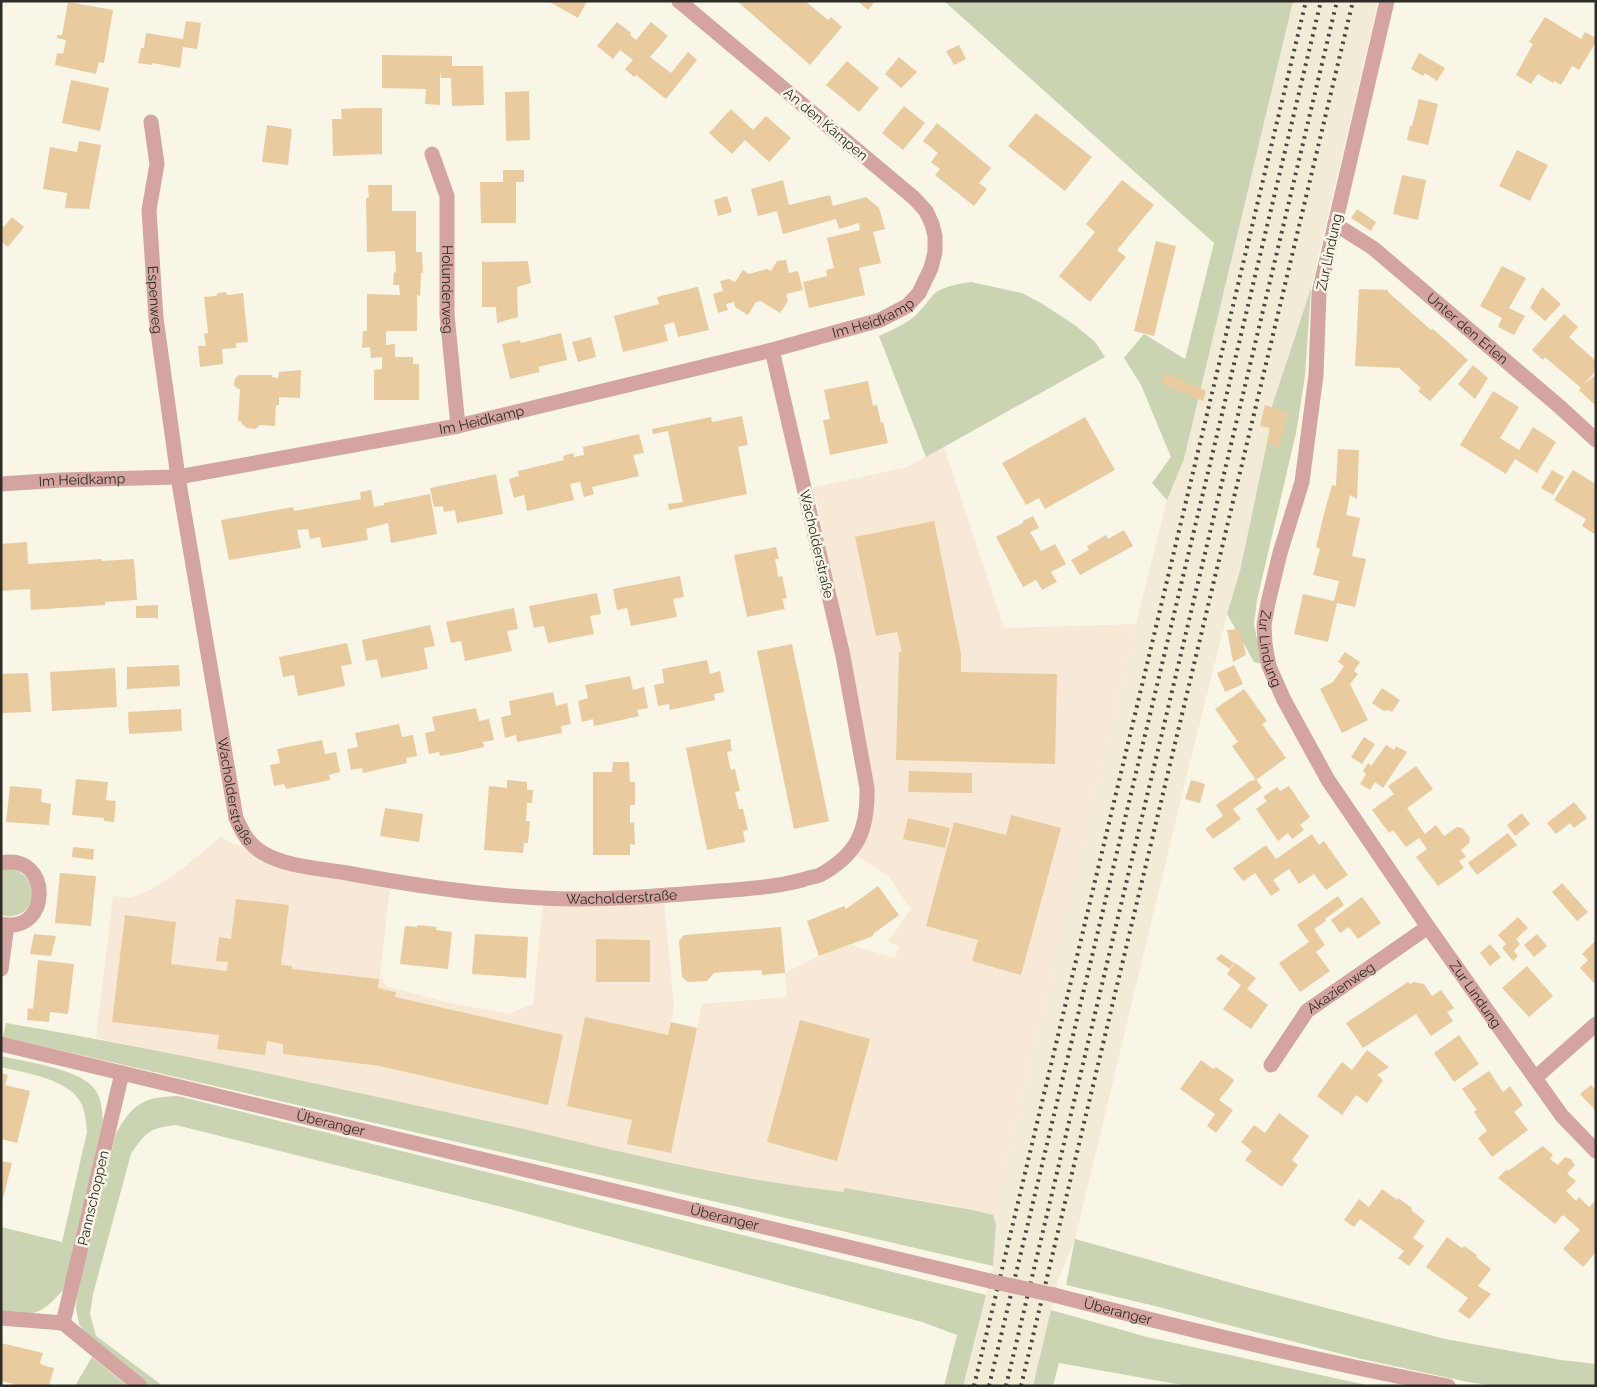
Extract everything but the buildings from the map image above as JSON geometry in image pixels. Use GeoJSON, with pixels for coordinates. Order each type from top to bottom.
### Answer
{"type":"FeatureCollection","features":[{"type":"Feature","properties":{"kind":"street","name":"An den Kämpen"},"geometry":{"type":"LineString","coordinates":[[679,1],[914,198],[926,211],[935,236],[935,252],[931,268]]}},
{"type":"Feature","properties":{"kind":"street","name":"Zur Lindung"},"geometry":{"type":"LineString","coordinates":[[1388,1],[1319,293],[1316,375],[1302,482],[1280,553],[1268,603],[1264,625],[1265,644],[1269,666],[1284,700],[1328,780],[1562,1116],[1596,1151]]}},
{"type":"Feature","properties":{"kind":"street","name":"Espenweg"},"geometry":{"type":"LineString","coordinates":[[151,122],[157,164],[149,210],[156,318],[178,477]]}},
{"type":"Feature","properties":{"kind":"street","name":"Holunderweg"},"geometry":{"type":"LineString","coordinates":[[432,154],[447,196],[448,315],[458,426]]}},
{"type":"Feature","properties":{"kind":"street","name":"Unter den Erlen"},"geometry":{"type":"LineString","coordinates":[[1335,224],[1373,248],[1560,407],[1596,440]]}},
{"type":"Feature","properties":{"kind":"street","name":"Im Heidkamp"},"geometry":{"type":"LineString","coordinates":[[1,484],[61,480],[178,477],[458,426],[772,350],[880,320],[907,306],[919,293],[931,268]]}},
{"type":"Feature","properties":{"kind":"street","name":"Wacholderstraße"},"geometry":{"type":"LineString","coordinates":[[178,477],[236,818],[241,831],[251,844],[262,852],[292,864],[379,880],[541,898],[663,896],[786,884],[818,876],[844,859],[857,841],[864,826],[867,788],[843,656],[772,350]]}},
{"type":"Feature","properties":{"kind":"street"},"geometry":{"type":"LineString","coordinates":[[1,863],[15,863],[26,867],[34,874],[39,883],[40,893],[39,903],[27,920],[18,924],[4,925],[1,969]]}},
{"type":"Feature","properties":{"kind":"street","name":"Akazienweg"},"geometry":{"type":"LineString","coordinates":[[1271,1065],[1308,1011],[1428,926]]}},
{"type":"Feature","properties":{"kind":"street"},"geometry":{"type":"LineString","coordinates":[[1535,1078],[1596,1024]]}},
{"type":"Feature","properties":{"kind":"street","name":"Überanger"},"geometry":{"type":"LineString","coordinates":[[1,1044],[1054,1295],[1142,1318],[1356,1368],[1448,1386]]}},
{"type":"Feature","properties":{"kind":"street","name":"Pannschoppen"},"geometry":{"type":"LineString","coordinates":[[63,1324],[122,1073]]}},
{"type":"Feature","properties":{"kind":"street"},"geometry":{"type":"LineString","coordinates":[[1,1318],[63,1324],[140,1386]]}},
{"type":"Feature","properties":{"kind":"shaded area"},"geometry":{"type":"Polygon","coordinates":[[[1293,1],[1378,1],[1311,288],[1290,349],[1270,428],[1240,571],[1227,614],[1186,778],[1075,1239],[1058,1281],[1033,1386],[963,1386],[993,1266],[996,1224],[993,1215],[1052,972],[1050,970],[1167,500],[1184,459],[1293,1]]]}},
{"type":"Feature","properties":{"kind":"shaded area"},"geometry":{"type":"Polygon","coordinates":[[[944,447],[1004,628],[1136,624],[1050,970],[1052,971],[993,1215],[950,1205],[845,1188],[843,1192],[804,1188],[704,1170],[315,1083],[96,1038],[113,896],[129,898],[149,891],[178,872],[221,837],[273,863],[390,885],[380,976],[388,987],[450,1003],[509,1014],[533,1004],[543,902],[664,902],[674,1007],[671,1022],[697,1028],[702,1004],[787,997],[785,973],[819,956],[851,945],[895,958],[899,946],[888,942],[911,909],[888,876],[856,855],[873,790],[814,487],[908,467],[944,447]]]}},
{"type":"Feature","properties":{"kind":"green space"},"geometry":{"type":"Polygon","coordinates":[[[944,1],[1293,1],[1184,459],[1167,500],[1152,483],[1171,457],[1141,385],[1124,358],[1144,334],[1185,359],[1214,243],[944,1]]]}},
{"type":"Feature","properties":{"kind":"green space"},"geometry":{"type":"Polygon","coordinates":[[[971,282],[1022,293],[1041,303],[1076,326],[1095,342],[1105,357],[926,457],[879,336],[899,327],[916,315],[938,291],[971,282]]]}},
{"type":"Feature","properties":{"kind":"green space"},"geometry":{"type":"Polygon","coordinates":[[[1311,288],[1305,376],[1296,433],[1257,600],[1254,624],[1262,664],[1254,662],[1227,614],[1240,571],[1270,428],[1272,406],[1311,288]]]}},
{"type":"Feature","properties":{"kind":"green space"},"geometry":{"type":"Polygon","coordinates":[[[13,869],[24,875],[30,883],[31,900],[27,908],[21,913],[12,916],[1,915],[1,870],[13,869]]]}},
{"type":"Feature","properties":{"kind":"green space"},"geometry":{"type":"Polygon","coordinates":[[[6,1023],[134,1046],[261,1072],[719,1173],[843,1192],[845,1188],[973,1210],[993,1215],[996,1224],[993,1266],[3,1037],[6,1023]]]}},
{"type":"Feature","properties":{"kind":"green space"},"geometry":{"type":"Polygon","coordinates":[[[1,1056],[53,1068],[79,1077],[89,1083],[96,1091],[102,1109],[103,1121],[65,1288],[44,1309],[38,1312],[23,1314],[1,1312],[1,1227],[62,1242],[87,1132],[85,1114],[76,1096],[58,1083],[46,1078],[1,1067],[1,1056]]]}},
{"type":"Feature","properties":{"kind":"green space"},"geometry":{"type":"Polygon","coordinates":[[[178,1096],[986,1295],[963,1386],[944,1386],[957,1335],[922,1322],[506,1208],[176,1125],[154,1130],[144,1136],[131,1154],[93,1294],[90,1314],[96,1336],[163,1386],[146,1386],[89,1339],[79,1324],[76,1309],[77,1292],[116,1133],[134,1108],[148,1100],[178,1096]]]}},
{"type":"Feature","properties":{"kind":"green space"},"geometry":{"type":"Polygon","coordinates":[[[1075,1239],[1246,1287],[1445,1339],[1561,1360],[1596,1364],[1596,1386],[1497,1386],[1468,1382],[1357,1358],[1066,1285],[1075,1239]]]}},
{"type":"Feature","properties":{"kind":"green space"},"geometry":{"type":"Polygon","coordinates":[[[1051,1310],[1147,1337],[1371,1386],[1188,1386],[1059,1363],[1053,1386],[1033,1386],[1051,1310]]]}},
{"type":"Feature","properties":{"kind":"green space"},"geometry":{"type":"Polygon","coordinates":[[[92,1357],[127,1386],[75,1386],[92,1357]]]}},
{"type":"Feature","properties":{"kind":"railway"},"geometry":{"type":"LineString","coordinates":[[974,1386],[1306,1]]}},
{"type":"Feature","properties":{"kind":"railway"},"geometry":{"type":"LineString","coordinates":[[989,1386],[1321,1]]}},
{"type":"Feature","properties":{"kind":"railway"},"geometry":{"type":"LineString","coordinates":[[1006,1386],[1337,1]]}},
{"type":"Feature","properties":{"kind":"railway"},"geometry":{"type":"LineString","coordinates":[[1021,1386],[1353,1]]}}]}
